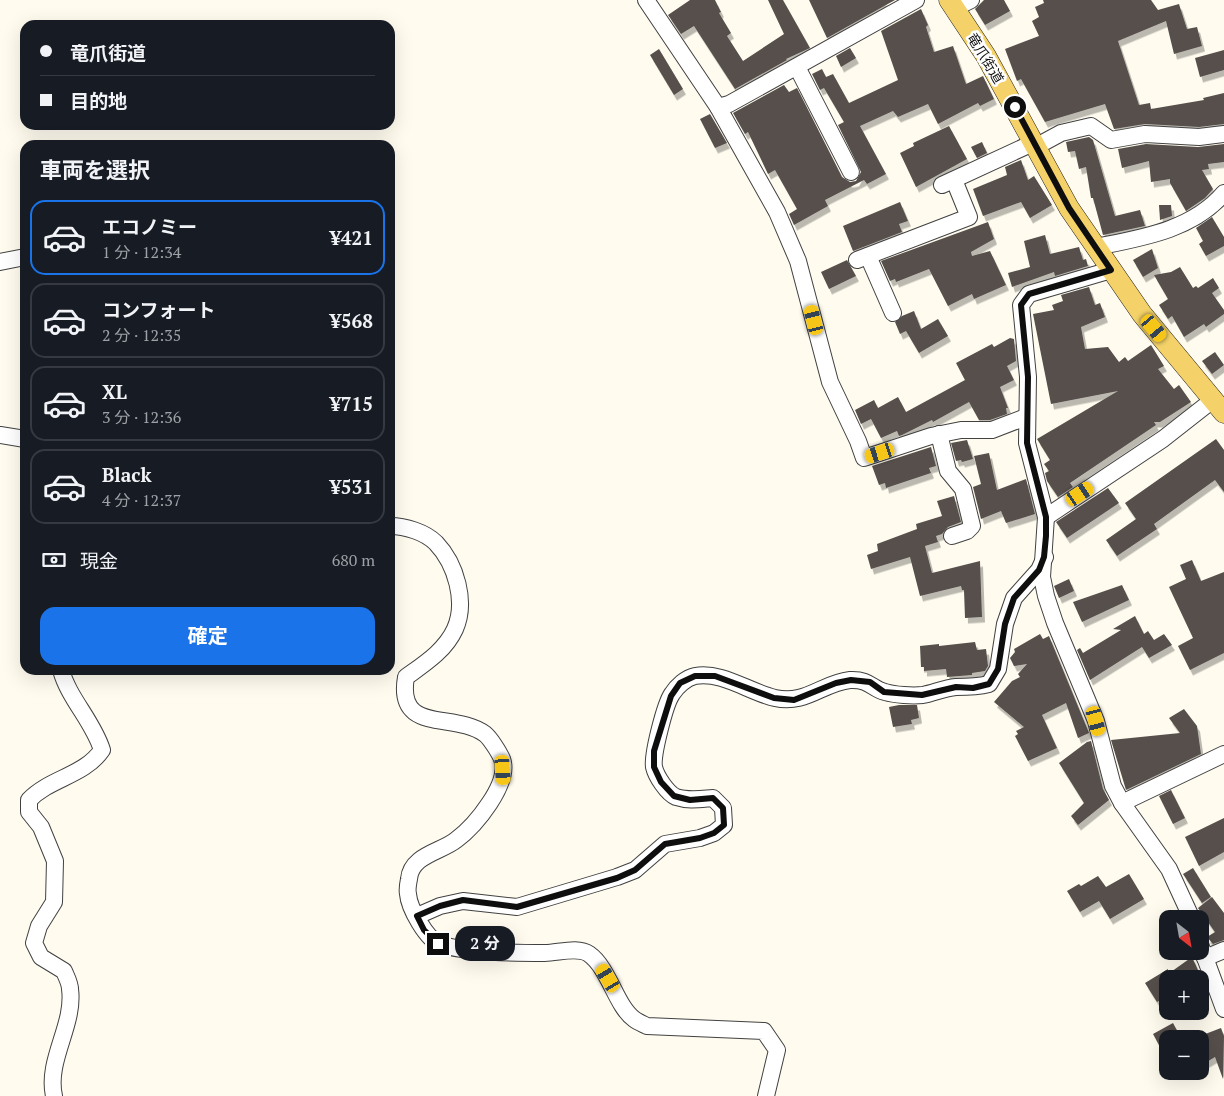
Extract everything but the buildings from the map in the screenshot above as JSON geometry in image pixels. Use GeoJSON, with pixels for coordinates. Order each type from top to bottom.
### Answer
{"type":"FeatureCollection","features":[{"type":"Feature","properties":{"kind":"main road","name":"竜爪街道"},"geometry":{"type":"LineString","coordinates":[[959,3],[1069,208],[1142,314],[1219,406]]}},
{"type":"Feature","properties":{"kind":"street"},"geometry":{"type":"LineString","coordinates":[[646,0],[718,108],[776,212],[798,261],[830,382],[864,458],[939,434],[961,430],[992,430],[1026,417]]}},
{"type":"Feature","properties":{"kind":"street"},"geometry":{"type":"LineString","coordinates":[[718,108],[797,67],[916,0]]}},
{"type":"Feature","properties":{"kind":"street"},"geometry":{"type":"LineString","coordinates":[[797,67],[851,172]]}},
{"type":"Feature","properties":{"kind":"street"},"geometry":{"type":"LineString","coordinates":[[893,312],[862,258],[969,216],[948,183],[1061,133],[1091,126],[1111,140],[1145,134],[1199,137],[1224,134]]}},
{"type":"Feature","properties":{"kind":"street"},"geometry":{"type":"LineString","coordinates":[[1096,247],[1156,236],[1212,208],[1224,193]]}},
{"type":"Feature","properties":{"kind":"street"},"geometry":{"type":"LineString","coordinates":[[0,262],[20,258]]}},
{"type":"Feature","properties":{"kind":"street"},"geometry":{"type":"LineString","coordinates":[[1111,270],[1029,294],[1021,305],[1028,377],[1027,443],[1046,517],[1042,577],[1055,623],[1096,721],[1113,786],[1122,803],[1169,869],[1188,910]]}},
{"type":"Feature","properties":{"kind":"street"},"geometry":{"type":"LineString","coordinates":[[1046,517],[1163,439],[1219,406]]}},
{"type":"Feature","properties":{"kind":"street"},"geometry":{"type":"LineString","coordinates":[[939,434],[948,472],[963,489],[972,526],[967,532],[952,536]]}},
{"type":"Feature","properties":{"kind":"street"},"geometry":{"type":"LineString","coordinates":[[0,435],[20,438]]}},
{"type":"Feature","properties":{"kind":"street"},"geometry":{"type":"LineString","coordinates":[[395,527],[422,534],[436,544],[460,588],[455,629],[440,651],[406,677],[403,692],[408,706],[418,716],[466,726],[485,734],[502,760],[503,780],[483,813],[456,840],[421,858],[409,876],[408,895],[424,930],[438,944],[490,951],[546,953],[571,950],[588,953],[600,965],[633,1019],[647,1026],[764,1032],[777,1050],[766,1096]]}},
{"type":"Feature","properties":{"kind":"street"},"geometry":{"type":"LineString","coordinates":[[417,916],[440,906],[463,900],[517,907],[617,878],[635,870],[665,844],[700,838],[724,825],[723,808],[713,798],[690,800],[674,796],[661,782],[654,767],[654,751],[671,696],[680,683],[695,676],[715,676],[774,698],[794,700],[836,683],[851,680],[870,682],[884,692],[922,695],[956,687],[973,688],[989,684],[998,669],[1005,624],[1014,598],[1039,570],[1044,557]]}},
{"type":"Feature","properties":{"kind":"street"},"geometry":{"type":"LineString","coordinates":[[54,1096],[52,1088],[57,1056],[68,1017],[70,989],[64,971],[41,957],[34,943],[39,926],[54,902],[55,861],[41,827],[29,812],[29,800],[39,789],[78,771],[95,760],[102,750],[98,738],[65,685],[62,675]]}},
{"type":"Feature","properties":{"kind":"street"},"geometry":{"type":"LineString","coordinates":[[1122,803],[1224,754]]}},
{"type":"Feature","properties":{"kind":"street"},"geometry":{"type":"LineString","coordinates":[[1209,951],[1224,950]]}},
{"type":"Feature","properties":{"kind":"street"},"geometry":{"type":"LineString","coordinates":[[1205,960],[1224,1009]]}},
{"type":"Feature","properties":{"kind":"route"},"geometry":{"type":"LineString","coordinates":[[438,944],[424,930],[417,916],[440,906],[463,900],[517,907],[617,878],[635,870],[653,852],[665,844],[700,838],[714,833],[724,825],[723,808],[713,798],[690,800],[674,796],[661,782],[654,767],[654,751],[671,696],[680,683],[695,676],[715,676],[774,698],[794,700],[808,696],[836,683],[851,680],[870,682],[884,692],[922,695],[956,687],[973,688],[989,684],[998,669],[1005,624],[1014,598],[1039,570],[1044,557],[1046,517],[1027,443],[1028,377],[1021,305],[1029,294],[1111,270],[1069,208],[1015,107]]}}]}
